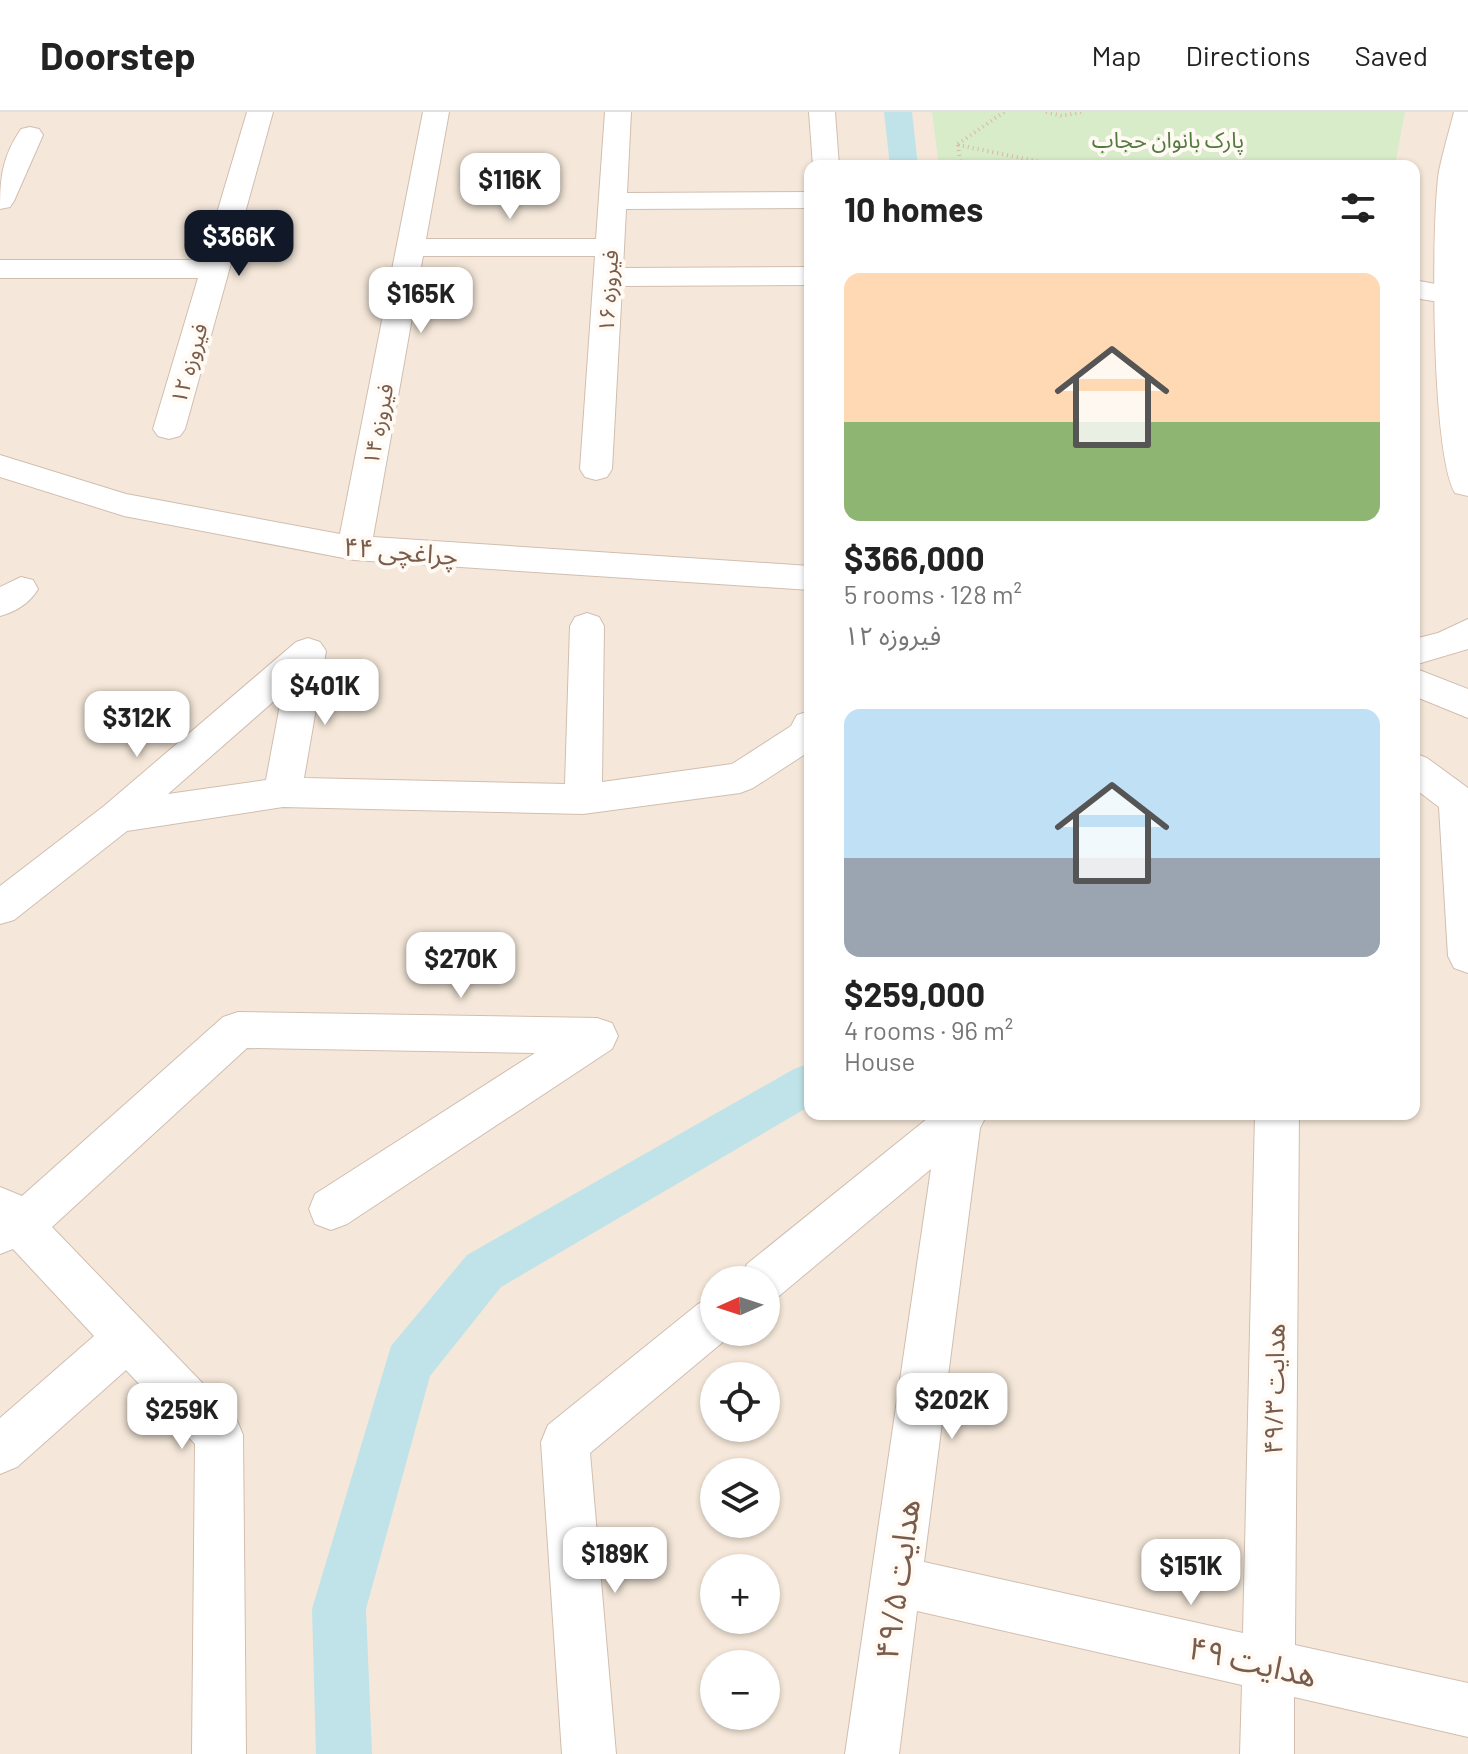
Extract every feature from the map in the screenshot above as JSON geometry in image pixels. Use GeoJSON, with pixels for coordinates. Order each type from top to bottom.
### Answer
{"type":"FeatureCollection","features":[{"type":"Feature","properties":{"kind":"main road"},"geometry":{"type":"LineString","coordinates":[[1468,112],[1454,173],[1452,295],[1461,449],[1468,484]]}},
{"type":"Feature","properties":{"kind":"street","name":"فیروزه ۱۲"},"geometry":{"type":"LineString","coordinates":[[169,429],[260,112]]}},
{"type":"Feature","properties":{"kind":"street","name":"فیروزه ۱۴"},"geometry":{"type":"LineString","coordinates":[[354,548],[436,112]]}},
{"type":"Feature","properties":{"kind":"street","name":"فیروزه ۱۶"},"geometry":{"type":"LineString","coordinates":[[596,469],[618,112]]}},
{"type":"Feature","properties":{"kind":"street"},"geometry":{"type":"LineString","coordinates":[[822,112],[826,160]]}},
{"type":"Feature","properties":{"kind":"street"},"geometry":{"type":"LineString","coordinates":[[0,201],[30,135]]}},
{"type":"Feature","properties":{"kind":"street"},"geometry":{"type":"LineString","coordinates":[[613,201],[804,200]]}},
{"type":"Feature","properties":{"kind":"street"},"geometry":{"type":"LineString","coordinates":[[410,248],[609,247]]}},
{"type":"Feature","properties":{"kind":"street"},"geometry":{"type":"LineString","coordinates":[[0,269],[215,269]]}},
{"type":"Feature","properties":{"kind":"street"},"geometry":{"type":"LineString","coordinates":[[608,277],[804,276]]}},
{"type":"Feature","properties":{"kind":"street"},"geometry":{"type":"LineString","coordinates":[[1420,290],[1452,295]]}},
{"type":"Feature","properties":{"kind":"street","name":"چراغچی ۴۴"},"geometry":{"type":"LineString","coordinates":[[0,466],[124,505],[354,548],[804,578]]}},
{"type":"Feature","properties":{"kind":"street"},"geometry":{"type":"LineString","coordinates":[[583,799],[587,626]]}},
{"type":"Feature","properties":{"kind":"street"},"geometry":{"type":"LineString","coordinates":[[1420,651],[1448,644],[1468,632]]}},
{"type":"Feature","properties":{"kind":"street"},"geometry":{"type":"LineString","coordinates":[[0,908],[117,817],[308,651],[283,792]]}},
{"type":"Feature","properties":{"kind":"street"},"geometry":{"type":"LineString","coordinates":[[1420,684],[1468,704]]}},
{"type":"Feature","properties":{"kind":"street"},"geometry":{"type":"LineString","coordinates":[[117,817],[283,792],[583,799],[740,778],[804,736]]}},
{"type":"Feature","properties":{"kind":"street"},"geometry":{"type":"LineString","coordinates":[[1420,772],[1462,804],[1468,956]]}},
{"type":"Feature","properties":{"kind":"street"},"geometry":{"type":"LineString","coordinates":[[219,1754],[219,1435],[127,1338],[7,1221],[238,1030],[597,1036],[331,1209]]}},
{"type":"Feature","properties":{"kind":"street"},"geometry":{"type":"LineString","coordinates":[[780,1266],[958,1120]]}},
{"type":"Feature","properties":{"kind":"street","name":"هدایت ۴۹/۵"},"geometry":{"type":"LineString","coordinates":[[872,1754],[962,1120]]}},
{"type":"Feature","properties":{"kind":"street","name":"هدایت ۴۹/۳"},"geometry":{"type":"LineString","coordinates":[[1267,1754],[1277,1120]]}},
{"type":"Feature","properties":{"kind":"street"},"geometry":{"type":"LineString","coordinates":[[589,1754],[565,1442],[700,1331]]}},
{"type":"Feature","properties":{"kind":"street"},"geometry":{"type":"LineString","coordinates":[[0,1450],[127,1338]]}},
{"type":"Feature","properties":{"kind":"street","name":"هدایت ۴۹"},"geometry":{"type":"LineString","coordinates":[[896,1581],[1468,1710]]}},
{"type":"Feature","properties":{"kind":"path"},"geometry":{"type":"LineString","coordinates":[[958,145],[1004,112]]}},
{"type":"Feature","properties":{"kind":"path"},"geometry":{"type":"LineString","coordinates":[[1046,112],[1062,116],[1081,112]]}},
{"type":"Feature","properties":{"kind":"path"},"geometry":{"type":"LineString","coordinates":[[958,145],[960,160]]}},
{"type":"Feature","properties":{"kind":"path"},"geometry":{"type":"LineString","coordinates":[[958,145],[1031,160]]}},
{"type":"Feature","properties":{"kind":"shaded area"},"geometry":{"type":"Polygon","coordinates":[[[0,112],[1468,112],[1468,1754],[0,1754],[0,112]]]}},
{"type":"Feature","properties":{"kind":"green space","name":"پارک بانوان حجاب"},"geometry":{"type":"Polygon","coordinates":[[[932,112],[1405,112],[1396,160],[938,160],[932,112]]]}},
{"type":"Feature","properties":{"kind":"waterway"},"geometry":{"type":"LineString","coordinates":[[898,112],[903,160]]}},
{"type":"Feature","properties":{"kind":"waterway"},"geometry":{"type":"LineString","coordinates":[[344,1754],[339,1609],[409,1363],[484,1271],[804,1086]]}}]}
